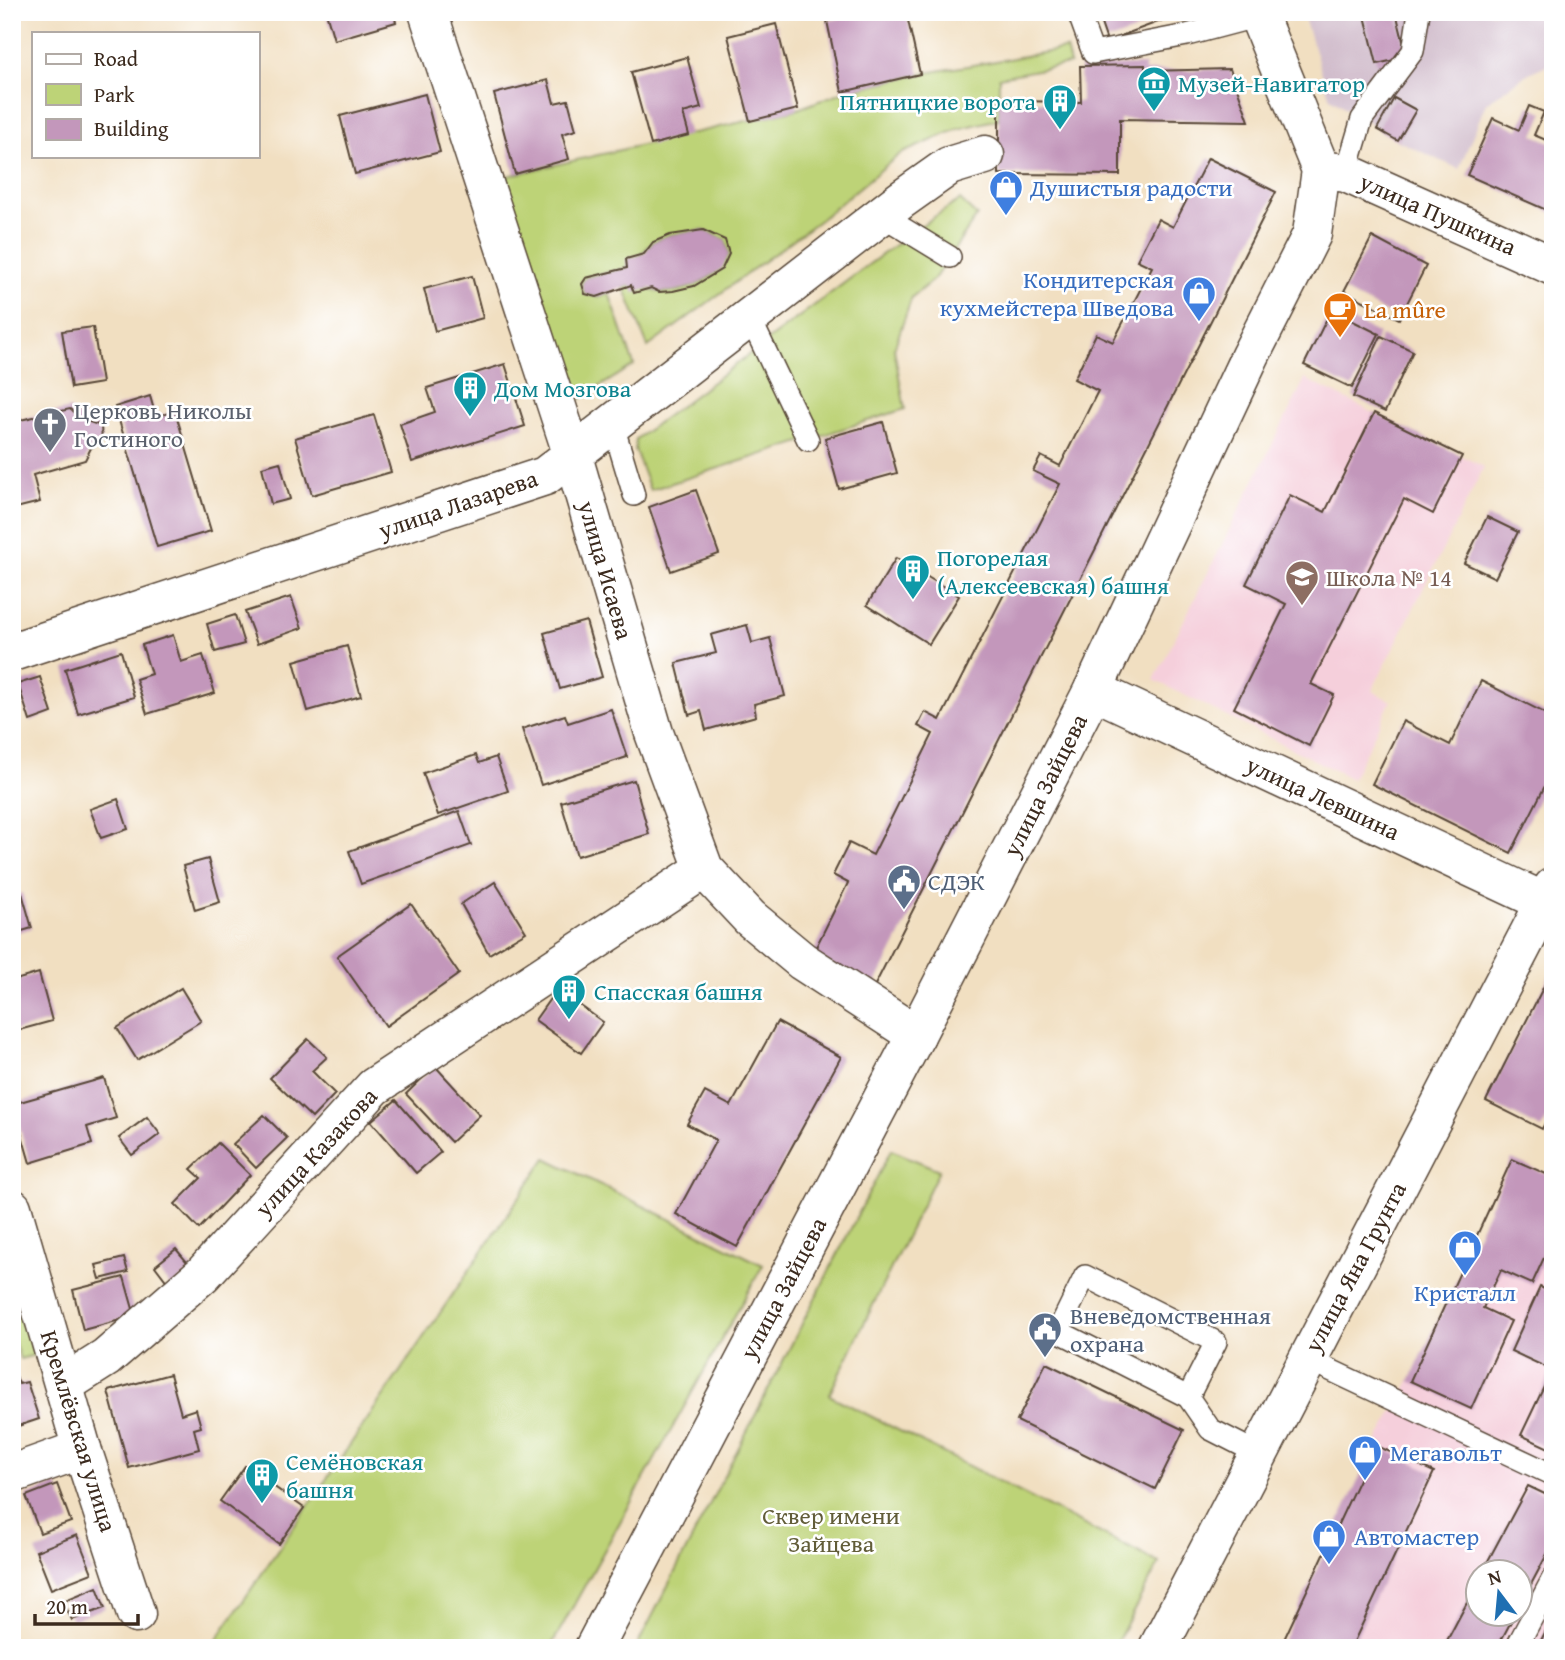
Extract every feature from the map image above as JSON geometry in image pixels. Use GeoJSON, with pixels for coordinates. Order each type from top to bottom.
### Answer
{"type":"FeatureCollection","features":[{"type":"Feature","properties":{"kind":"street","name":"улица Исаева"},"geometry":{"type":"LineString","coordinates":[[428,12],[572,453],[654,733],[704,869],[750,919],[802,961],[916,1035]]}},
{"type":"Feature","properties":{"kind":"street","name":"улица Зайцева"},"geometry":{"type":"LineString","coordinates":[[594,1648],[916,1035],[1093,690],[1250,356],[1312,234],[1334,171],[1258,14]]}},
{"type":"Feature","properties":{"kind":"street","name":"улица Лазарева"},"geometry":{"type":"LineString","coordinates":[[12,652],[545,475],[881,215],[949,166],[985,155]]}},
{"type":"Feature","properties":{"kind":"street","name":"улица Пушкина"},"geometry":{"type":"LineString","coordinates":[[1334,171],[1553,266]]}},
{"type":"Feature","properties":{"kind":"street","name":"улица Левшина"},"geometry":{"type":"LineString","coordinates":[[1093,690],[1550,899]]}},
{"type":"Feature","properties":{"kind":"street","name":"улица Казакова"},"geometry":{"type":"LineString","coordinates":[[65,1384],[106,1358],[203,1274],[374,1087],[704,869]]}},
{"type":"Feature","properties":{"kind":"street","name":"улица Яна Грунта"},"geometry":{"type":"LineString","coordinates":[[1158,1648],[1550,899]]}},
{"type":"Feature","properties":{"kind":"street","name":"Кремлёвская улица"},"geometry":{"type":"LineString","coordinates":[[12,1208],[82,1449],[136,1614]]}},
{"type":"Feature","properties":{"kind":"street"},"geometry":{"type":"LineString","coordinates":[[12,1474],[82,1449]]}},
{"type":"Feature","properties":{"kind":"lane"},"geometry":{"type":"LineString","coordinates":[[1079,12],[1093,53],[1187,35],[1258,14]]}},
{"type":"Feature","properties":{"kind":"lane"},"geometry":{"type":"LineString","coordinates":[[1334,171],[1362,119],[1413,51],[1419,12]]}},
{"type":"Feature","properties":{"kind":"lane"},"geometry":{"type":"LineString","coordinates":[[881,215],[950,257]]}},
{"type":"Feature","properties":{"kind":"lane"},"geometry":{"type":"LineString","coordinates":[[750,316],[808,440]]}},
{"type":"Feature","properties":{"kind":"lane"},"geometry":{"type":"LineString","coordinates":[[612,422],[634,495]]}},
{"type":"Feature","properties":{"kind":"lane"},"geometry":{"type":"LineString","coordinates":[[1188,1396],[1216,1342],[1086,1276],[1058,1331],[1188,1396],[1210,1429],[1259,1454]]}},
{"type":"Feature","properties":{"kind":"lane"},"geometry":{"type":"LineString","coordinates":[[1307,1359],[1553,1475]]}},
{"type":"Feature","properties":{"kind":"lane"},"geometry":{"type":"LineString","coordinates":[[1516,1648],[1553,1578]]}},
{"type":"Feature","properties":{"kind":"shaded area"},"geometry":{"type":"Polygon","coordinates":[[[1302,12],[1553,12],[1553,62],[1529,73],[1486,103],[1459,169],[1398,141],[1330,98],[1302,12]]]}},
{"type":"Feature","properties":{"kind":"shaded area","name":"Школа № 14"},"geometry":{"type":"Polygon","coordinates":[[[1305,379],[1484,467],[1372,691],[1391,701],[1352,779],[1154,680],[1305,379]]]}},
{"type":"Feature","properties":{"kind":"shaded area"},"geometry":{"type":"Polygon","coordinates":[[[1512,1159],[1553,1177],[1553,1648],[1280,1648],[1375,1445],[1410,1381],[1512,1159]]]}},
{"type":"Feature","properties":{"kind":"green space"},"geometry":{"type":"Polygon","coordinates":[[[1066,49],[1070,64],[999,77],[999,119],[958,129],[900,154],[821,219],[648,347],[624,287],[671,292],[691,287],[710,277],[724,263],[729,254],[725,240],[703,230],[670,235],[653,242],[627,268],[586,278],[582,284],[585,294],[597,297],[609,293],[634,365],[580,399],[565,392],[494,179],[798,109],[842,92],[920,74],[1066,49]]]}},
{"type":"Feature","properties":{"kind":"green space"},"geometry":{"type":"Polygon","coordinates":[[[960,200],[977,216],[934,279],[912,297],[894,349],[905,409],[650,490],[635,450],[636,439],[919,227],[960,200]]]}},
{"type":"Feature","properties":{"kind":"green space","name":"Сквер имени Зайцева"},"geometry":{"type":"Polygon","coordinates":[[[891,1150],[939,1170],[829,1395],[1159,1563],[1114,1648],[636,1648],[891,1150]]]}},
{"type":"Feature","properties":{"kind":"green space"},"geometry":{"type":"Polygon","coordinates":[[[546,1158],[763,1265],[550,1648],[211,1648],[546,1158]]]}},
{"type":"Feature","properties":{"kind":"green space"},"geometry":{"type":"Polygon","coordinates":[[[12,1264],[39,1354],[20,1359],[12,1336],[12,1264]]]}},
{"type":"Feature","properties":{"kind":"building"},"geometry":{"type":"Polygon","coordinates":[[[326,12],[393,12],[396,22],[334,40],[326,12]]]}},
{"type":"Feature","properties":{"kind":"building"},"geometry":{"type":"Polygon","coordinates":[[[867,12],[918,12],[907,16],[920,74],[842,92],[827,21],[867,12]]]}},
{"type":"Feature","properties":{"kind":"building"},"geometry":{"type":"Polygon","coordinates":[[[1097,12],[1185,12],[1107,41],[1097,12]]]}},
{"type":"Feature","properties":{"kind":"building"},"geometry":{"type":"Polygon","coordinates":[[[1364,12],[1396,12],[1407,57],[1377,64],[1364,12]]]}},
{"type":"Feature","properties":{"kind":"building"},"geometry":{"type":"Polygon","coordinates":[[[1549,12],[1553,12],[1553,32],[1550,32],[1549,12]]]}},
{"type":"Feature","properties":{"kind":"building"},"geometry":{"type":"Polygon","coordinates":[[[776,24],[798,109],[750,121],[728,36],[776,24]]]}},
{"type":"Feature","properties":{"kind":"building"},"geometry":{"type":"Polygon","coordinates":[[[687,57],[701,108],[683,113],[689,135],[651,145],[631,72],[687,57]]]}},
{"type":"Feature","properties":{"kind":"building"},"geometry":{"type":"Polygon","coordinates":[[[1145,65],[1145,71],[1230,69],[1249,121],[1120,119],[1120,175],[999,174],[999,101],[1081,102],[1080,66],[1145,65]]]}},
{"type":"Feature","properties":{"kind":"building"},"geometry":{"type":"Polygon","coordinates":[[[548,80],[554,103],[568,100],[576,130],[562,134],[569,159],[515,174],[494,94],[548,80]]]}},
{"type":"Feature","properties":{"kind":"building"},"geometry":{"type":"Polygon","coordinates":[[[425,94],[440,152],[355,174],[340,116],[425,94]]]}},
{"type":"Feature","properties":{"kind":"building"},"geometry":{"type":"Polygon","coordinates":[[[1394,98],[1416,110],[1398,141],[1377,129],[1394,98]]]}},
{"type":"Feature","properties":{"kind":"building"},"geometry":{"type":"Polygon","coordinates":[[[1529,106],[1544,112],[1534,135],[1553,143],[1553,213],[1467,175],[1493,118],[1519,130],[1529,106]]]}},
{"type":"Feature","properties":{"kind":"building"},"geometry":{"type":"Polygon","coordinates":[[[1208,158],[1276,192],[874,987],[812,955],[848,883],[833,875],[849,843],[873,855],[933,734],[918,726],[925,712],[940,720],[1060,484],[1033,471],[1041,456],[1060,466],[1098,391],[1074,379],[1096,334],[1113,342],[1152,267],[1137,260],[1158,219],[1173,227],[1208,158]]]}},
{"type":"Feature","properties":{"kind":"building"},"geometry":{"type":"Polygon","coordinates":[[[703,230],[725,240],[729,254],[722,269],[694,286],[659,292],[651,288],[634,293],[631,285],[597,297],[585,294],[582,284],[586,278],[627,268],[626,259],[644,254],[653,242],[670,235],[703,230]]]}},
{"type":"Feature","properties":{"kind":"building"},"geometry":{"type":"Polygon","coordinates":[[[1372,237],[1426,266],[1399,319],[1344,291],[1372,237]]]}},
{"type":"Feature","properties":{"kind":"building"},"geometry":{"type":"Polygon","coordinates":[[[472,276],[483,318],[435,331],[424,289],[472,276]]]}},
{"type":"Feature","properties":{"kind":"building"},"geometry":{"type":"Polygon","coordinates":[[[1331,310],[1379,334],[1352,388],[1304,365],[1331,310]]]}},
{"type":"Feature","properties":{"kind":"building"},"geometry":{"type":"Polygon","coordinates":[[[93,327],[102,383],[71,388],[62,331],[93,327]]]}},
{"type":"Feature","properties":{"kind":"building"},"geometry":{"type":"Polygon","coordinates":[[[1381,336],[1413,351],[1385,412],[1353,397],[1381,336]]]}},
{"type":"Feature","properties":{"kind":"building","name":"Дом Мозгова"},"geometry":{"type":"Polygon","coordinates":[[[505,364],[525,426],[412,462],[400,424],[435,412],[427,388],[505,364]]]}},
{"type":"Feature","properties":{"kind":"building","name":"Церковь Николы Гостиного"},"geometry":{"type":"Polygon","coordinates":[[[12,393],[20,420],[70,409],[81,419],[101,426],[102,440],[91,448],[85,460],[33,475],[40,502],[12,509],[12,393]]]}},
{"type":"Feature","properties":{"kind":"building"},"geometry":{"type":"Polygon","coordinates":[[[150,396],[156,417],[175,411],[211,531],[157,547],[115,407],[150,396]]]}},
{"type":"Feature","properties":{"kind":"building"},"geometry":{"type":"Polygon","coordinates":[[[1374,413],[1462,456],[1433,514],[1404,499],[1311,684],[1334,695],[1309,746],[1234,708],[1286,604],[1246,584],[1290,495],[1325,512],[1374,413]]]}},
{"type":"Feature","properties":{"kind":"building"},"geometry":{"type":"Polygon","coordinates":[[[374,415],[391,472],[312,495],[295,438],[374,415]]]}},
{"type":"Feature","properties":{"kind":"building"},"geometry":{"type":"Polygon","coordinates":[[[883,422],[897,473],[839,489],[825,438],[883,422]]]}},
{"type":"Feature","properties":{"kind":"building"},"geometry":{"type":"Polygon","coordinates":[[[280,462],[290,499],[271,504],[262,467],[280,462]]]}},
{"type":"Feature","properties":{"kind":"building"},"geometry":{"type":"Polygon","coordinates":[[[696,490],[719,554],[671,571],[649,507],[696,490]]]}},
{"type":"Feature","properties":{"kind":"building"},"geometry":{"type":"Polygon","coordinates":[[[1487,517],[1518,532],[1495,578],[1464,563],[1487,517]]]}},
{"type":"Feature","properties":{"kind":"building","name":"Погорелая (Алексеевская) башня"},"geometry":{"type":"Polygon","coordinates":[[[896,558],[959,596],[929,644],[867,605],[896,558]]]}},
{"type":"Feature","properties":{"kind":"building"},"geometry":{"type":"Polygon","coordinates":[[[291,597],[302,628],[257,644],[245,612],[291,597]]]}},
{"type":"Feature","properties":{"kind":"building"},"geometry":{"type":"Polygon","coordinates":[[[235,615],[244,644],[215,652],[207,624],[235,615]]]}},
{"type":"Feature","properties":{"kind":"building"},"geometry":{"type":"Polygon","coordinates":[[[586,621],[602,677],[560,689],[544,633],[586,621]]]}},
{"type":"Feature","properties":{"kind":"building"},"geometry":{"type":"Polygon","coordinates":[[[747,625],[752,643],[770,638],[785,696],[754,704],[756,716],[706,730],[701,711],[689,715],[676,663],[716,653],[711,635],[747,625]]]}},
{"type":"Feature","properties":{"kind":"building"},"geometry":{"type":"Polygon","coordinates":[[[173,635],[181,662],[203,655],[215,693],[147,714],[136,679],[151,674],[142,645],[173,635]]]}},
{"type":"Feature","properties":{"kind":"building"},"geometry":{"type":"Polygon","coordinates":[[[347,646],[361,696],[308,711],[294,661],[347,646]]]}},
{"type":"Feature","properties":{"kind":"building"},"geometry":{"type":"Polygon","coordinates":[[[121,651],[134,697],[78,714],[65,669],[121,651]]]}},
{"type":"Feature","properties":{"kind":"building"},"geometry":{"type":"Polygon","coordinates":[[[40,677],[52,713],[30,721],[18,684],[40,677]]]}},
{"type":"Feature","properties":{"kind":"building"},"geometry":{"type":"Polygon","coordinates":[[[1481,681],[1553,717],[1553,770],[1511,853],[1372,784],[1403,721],[1450,745],[1481,681]]]}},
{"type":"Feature","properties":{"kind":"building"},"geometry":{"type":"Polygon","coordinates":[[[611,709],[627,757],[541,785],[522,729],[565,715],[568,723],[611,709]]]}},
{"type":"Feature","properties":{"kind":"building"},"geometry":{"type":"Polygon","coordinates":[[[476,755],[479,763],[496,757],[508,791],[438,815],[423,773],[476,755]]]}},
{"type":"Feature","properties":{"kind":"building"},"geometry":{"type":"Polygon","coordinates":[[[634,780],[649,834],[577,856],[561,802],[634,780]]]}},
{"type":"Feature","properties":{"kind":"building"},"geometry":{"type":"Polygon","coordinates":[[[118,799],[128,829],[101,838],[90,809],[118,799]]]}},
{"type":"Feature","properties":{"kind":"building"},"geometry":{"type":"Polygon","coordinates":[[[459,811],[471,845],[361,884],[349,851],[459,811]]]}},
{"type":"Feature","properties":{"kind":"building"},"geometry":{"type":"Polygon","coordinates":[[[208,859],[220,902],[195,910],[183,866],[208,859]]]}},
{"type":"Feature","properties":{"kind":"building"},"geometry":{"type":"Polygon","coordinates":[[[495,882],[526,932],[489,954],[461,904],[495,882]]]}},
{"type":"Feature","properties":{"kind":"building"},"geometry":{"type":"Polygon","coordinates":[[[22,893],[32,928],[12,934],[12,896],[22,893]]]}},
{"type":"Feature","properties":{"kind":"building"},"geometry":{"type":"Polygon","coordinates":[[[411,904],[459,974],[386,1026],[337,956],[411,904]]]}},
{"type":"Feature","properties":{"kind":"building"},"geometry":{"type":"Polygon","coordinates":[[[1553,968],[1553,1107],[1542,1129],[1486,1101],[1553,968]]]}},
{"type":"Feature","properties":{"kind":"building"},"geometry":{"type":"Polygon","coordinates":[[[39,973],[52,1021],[12,1032],[12,981],[39,973]]]}},
{"type":"Feature","properties":{"kind":"building"},"geometry":{"type":"Polygon","coordinates":[[[181,988],[201,1021],[137,1060],[117,1028],[181,988]]]}},
{"type":"Feature","properties":{"kind":"building","name":"Спасская башня"},"geometry":{"type":"Polygon","coordinates":[[[557,989],[603,1022],[581,1053],[535,1020],[557,989]]]}},
{"type":"Feature","properties":{"kind":"building"},"geometry":{"type":"Polygon","coordinates":[[[777,1022],[841,1057],[737,1247],[676,1214],[716,1140],[687,1124],[705,1092],[731,1106],[777,1022]]]}},
{"type":"Feature","properties":{"kind":"building"},"geometry":{"type":"Polygon","coordinates":[[[308,1039],[327,1057],[312,1071],[335,1094],[312,1118],[270,1078],[308,1039]]]}},
{"type":"Feature","properties":{"kind":"building"},"geometry":{"type":"Polygon","coordinates":[[[435,1066],[480,1115],[451,1142],[406,1094],[435,1066]]]}},
{"type":"Feature","properties":{"kind":"building"},"geometry":{"type":"Polygon","coordinates":[[[104,1078],[116,1118],[87,1127],[92,1144],[30,1163],[13,1104],[104,1078]]]}},
{"type":"Feature","properties":{"kind":"building"},"geometry":{"type":"Polygon","coordinates":[[[396,1100],[441,1152],[416,1173],[371,1121],[396,1100]]]}},
{"type":"Feature","properties":{"kind":"building"},"geometry":{"type":"Polygon","coordinates":[[[264,1115],[287,1138],[256,1168],[233,1144],[264,1115]]]}},
{"type":"Feature","properties":{"kind":"building"},"geometry":{"type":"Polygon","coordinates":[[[147,1117],[160,1134],[132,1155],[119,1138],[147,1117]]]}},
{"type":"Feature","properties":{"kind":"building"},"geometry":{"type":"Polygon","coordinates":[[[218,1143],[250,1175],[199,1229],[175,1204],[201,1178],[191,1169],[218,1143]]]}},
{"type":"Feature","properties":{"kind":"building"},"geometry":{"type":"Polygon","coordinates":[[[1512,1159],[1553,1177],[1553,1238],[1532,1284],[1501,1270],[1483,1308],[1511,1321],[1471,1409],[1410,1381],[1512,1159]]]}},
{"type":"Feature","properties":{"kind":"building"},"geometry":{"type":"Polygon","coordinates":[[[176,1249],[193,1269],[171,1287],[155,1266],[176,1249]]]}},
{"type":"Feature","properties":{"kind":"building"},"geometry":{"type":"Polygon","coordinates":[[[124,1258],[128,1272],[100,1279],[96,1265],[124,1258]]]}},
{"type":"Feature","properties":{"kind":"building"},"geometry":{"type":"Polygon","coordinates":[[[124,1277],[135,1316],[83,1330],[73,1290],[124,1277]]]}},
{"type":"Feature","properties":{"kind":"building"},"geometry":{"type":"Polygon","coordinates":[[[1540,1287],[1553,1293],[1553,1450],[1521,1435],[1552,1370],[1511,1351],[1540,1287]]]}},
{"type":"Feature","properties":{"kind":"building"},"geometry":{"type":"Polygon","coordinates":[[[1046,1363],[1184,1430],[1155,1489],[1017,1421],[1046,1363]]]}},
{"type":"Feature","properties":{"kind":"building"},"geometry":{"type":"Polygon","coordinates":[[[12,1365],[19,1384],[27,1382],[39,1419],[12,1428],[12,1365]]]}},
{"type":"Feature","properties":{"kind":"building"},"geometry":{"type":"Polygon","coordinates":[[[170,1374],[181,1414],[196,1409],[201,1427],[194,1429],[199,1449],[129,1468],[108,1391],[170,1374]]]}},
{"type":"Feature","properties":{"kind":"building"},"geometry":{"type":"Polygon","coordinates":[[[1375,1445],[1434,1472],[1351,1648],[1280,1648],[1375,1445]]]}},
{"type":"Feature","properties":{"kind":"building","name":"Семёновская башня"},"geometry":{"type":"Polygon","coordinates":[[[245,1466],[304,1508],[279,1544],[220,1501],[245,1466]]]}},
{"type":"Feature","properties":{"kind":"building"},"geometry":{"type":"Polygon","coordinates":[[[57,1484],[71,1522],[40,1533],[26,1496],[57,1484]]]}},
{"type":"Feature","properties":{"kind":"building"},"geometry":{"type":"Polygon","coordinates":[[[1528,1486],[1553,1498],[1553,1543],[1534,1579],[1534,1558],[1489,1558],[1528,1486]]]}},
{"type":"Feature","properties":{"kind":"building"},"geometry":{"type":"Polygon","coordinates":[[[77,1535],[92,1573],[51,1589],[36,1551],[77,1535]]]}},
{"type":"Feature","properties":{"kind":"building"},"geometry":{"type":"Polygon","coordinates":[[[97,1587],[105,1608],[72,1620],[63,1601],[97,1587]]]}},
{"type":"Feature","properties":{"kind":"building"},"geometry":{"type":"Polygon","coordinates":[[[1464,1608],[1464,1628],[1508,1628],[1497,1648],[1443,1648],[1464,1608]]]}},
{"type":"Feature","properties":{"kind":"building"},"geometry":{"type":"Polygon","coordinates":[[[1553,1617],[1553,1648],[1537,1648],[1553,1617]]]}},
{"type":"Feature","properties":{"kind":"place","name":"Музей-Навигатор"},"geometry":{"type":"Point","coordinates":[1154,113]}},
{"type":"Feature","properties":{"kind":"place","name":"Пятницкие ворота"},"geometry":{"type":"Point","coordinates":[1060,131]}},
{"type":"Feature","properties":{"kind":"place","name":"Душистыя радости"},"geometry":{"type":"Point","coordinates":[1006,217]}},
{"type":"Feature","properties":{"kind":"place","name":"Кондитерская кухмейстера Шведова"},"geometry":{"type":"Point","coordinates":[1199,323]}},
{"type":"Feature","properties":{"kind":"place","name":"La mûre"},"geometry":{"type":"Point","coordinates":[1340,339]}},
{"type":"Feature","properties":{"kind":"place","name":"Дом Мозгова"},"geometry":{"type":"Point","coordinates":[470,418]}},
{"type":"Feature","properties":{"kind":"place","name":"Церковь Николы Гостиного"},"geometry":{"type":"Point","coordinates":[50,454]}},
{"type":"Feature","properties":{"kind":"place","name":"Погорелая (Алексеевская) башня"},"geometry":{"type":"Point","coordinates":[913,601]}},
{"type":"Feature","properties":{"kind":"place","name":"Школа № 14"},"geometry":{"type":"Point","coordinates":[1302,607]}},
{"type":"Feature","properties":{"kind":"place","name":"СДЭК"},"geometry":{"type":"Point","coordinates":[904,911]}},
{"type":"Feature","properties":{"kind":"place","name":"Спасская башня"},"geometry":{"type":"Point","coordinates":[569,1021]}},
{"type":"Feature","properties":{"kind":"place","name":"Кристалл"},"geometry":{"type":"Point","coordinates":[1465,1277]}},
{"type":"Feature","properties":{"kind":"place","name":"Вневедомственная охрана"},"geometry":{"type":"Point","coordinates":[1045,1359]}},
{"type":"Feature","properties":{"kind":"place","name":"Мегавольт"},"geometry":{"type":"Point","coordinates":[1365,1482]}},
{"type":"Feature","properties":{"kind":"place","name":"Семёновская башня"},"geometry":{"type":"Point","coordinates":[262,1505]}},
{"type":"Feature","properties":{"kind":"place","name":"Автомастер"},"geometry":{"type":"Point","coordinates":[1329,1566]}}]}
